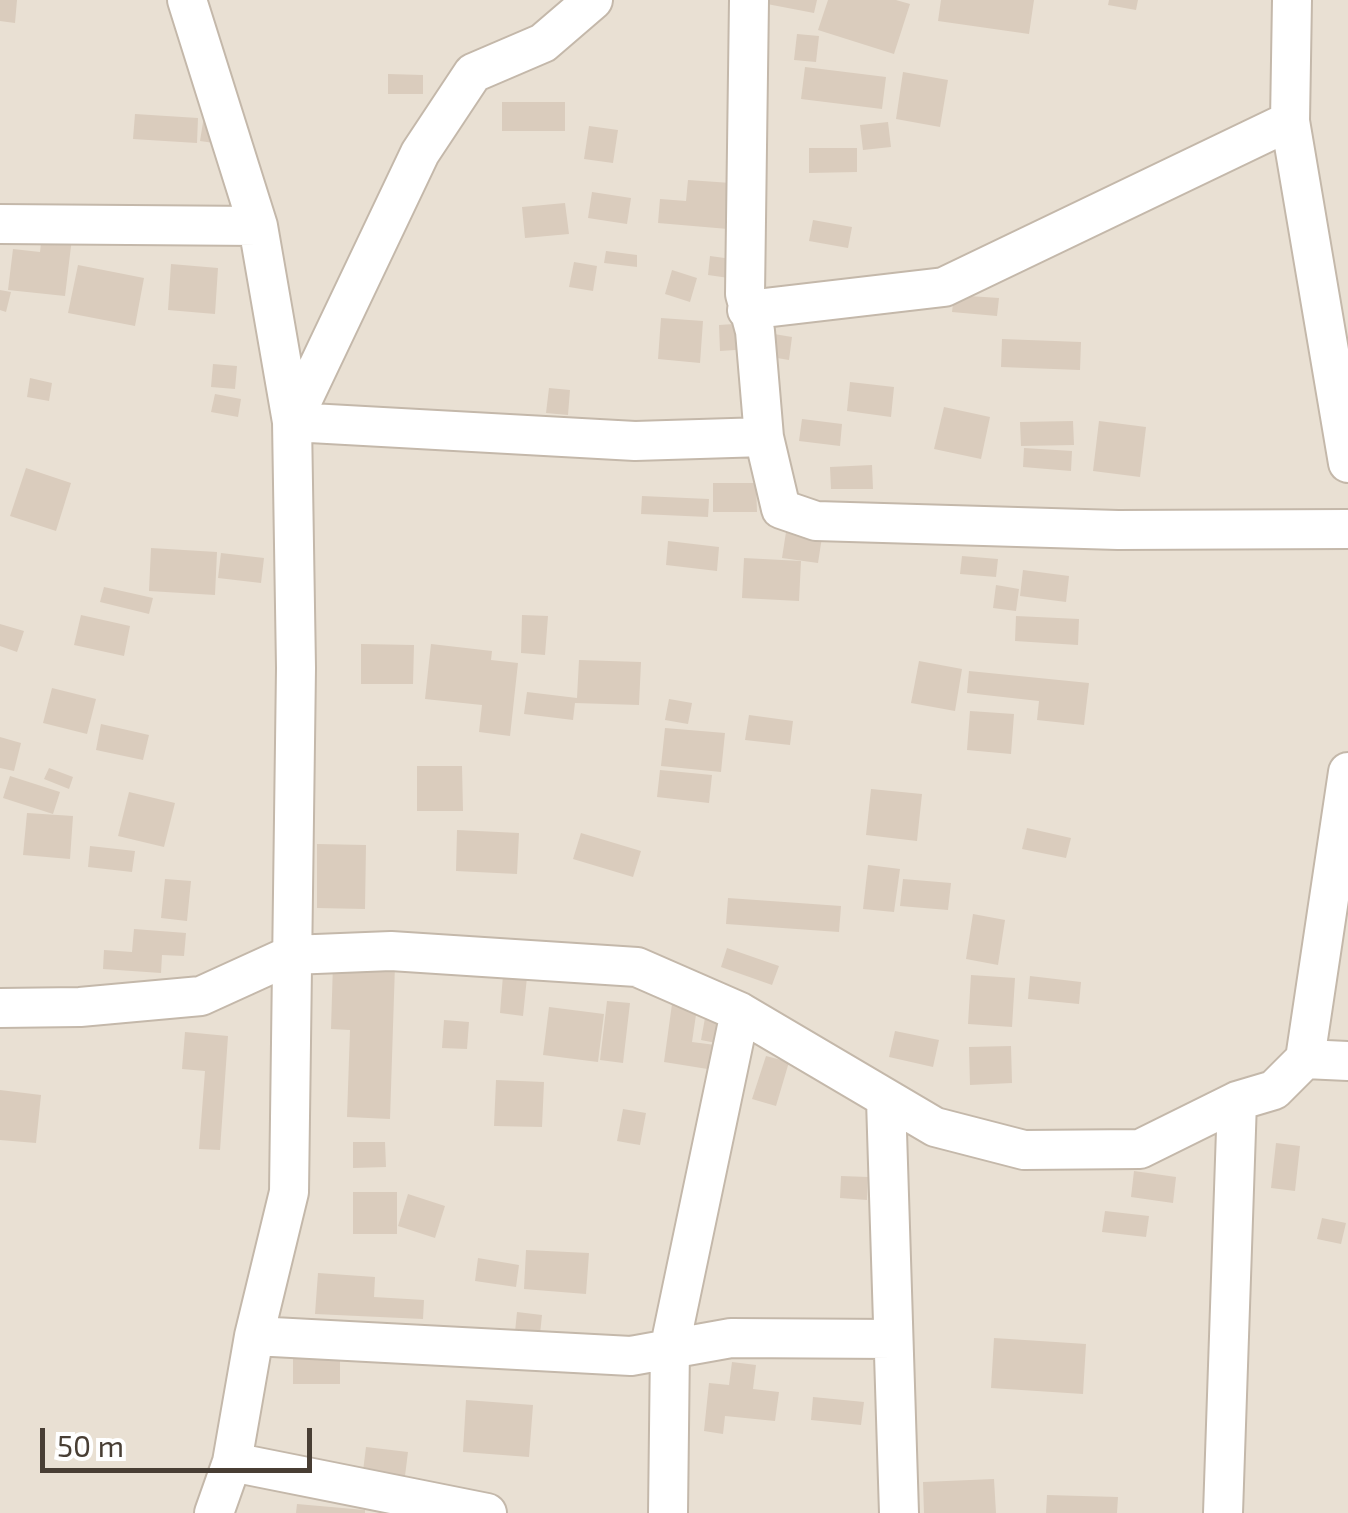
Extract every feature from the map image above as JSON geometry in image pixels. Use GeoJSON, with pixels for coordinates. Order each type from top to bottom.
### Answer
{"type":"FeatureCollection","features":[{"type":"Feature","properties":{"kind":"street"},"geometry":{"type":"LineString","coordinates":[[187,0],[258,226],[292,422],[296,668],[289,1192],[254,1336],[232,1462],[214,1513]]}},
{"type":"Feature","properties":{"kind":"street"},"geometry":{"type":"LineString","coordinates":[[292,422],[420,153],[473,73],[543,43],[593,0]]}},
{"type":"Feature","properties":{"kind":"street"},"geometry":{"type":"LineString","coordinates":[[749,0],[744,184],[747,310],[755,331],[764,437],[781,509],[816,521],[1118,530],[1348,529]]}},
{"type":"Feature","properties":{"kind":"street"},"geometry":{"type":"LineString","coordinates":[[1292,0],[1290,121],[1348,463]]}},
{"type":"Feature","properties":{"kind":"street"},"geometry":{"type":"LineString","coordinates":[[747,310],[944,287],[1290,121]]}},
{"type":"Feature","properties":{"kind":"street"},"geometry":{"type":"LineString","coordinates":[[0,224],[258,226]]}},
{"type":"Feature","properties":{"kind":"street"},"geometry":{"type":"LineString","coordinates":[[292,422],[635,441],[764,437]]}},
{"type":"Feature","properties":{"kind":"street"},"geometry":{"type":"LineString","coordinates":[[0,1008],[80,1008],[201,996],[291,956],[391,951],[637,967],[740,1012],[935,1127],[1024,1150],[1140,1149],[1237,1100],[1274,1090],[1305,1059],[1348,772]]}},
{"type":"Feature","properties":{"kind":"street"},"geometry":{"type":"LineString","coordinates":[[668,1513],[670,1346],[740,1012]]}},
{"type":"Feature","properties":{"kind":"street"},"geometry":{"type":"LineString","coordinates":[[1305,1059],[1348,1061]]}},
{"type":"Feature","properties":{"kind":"street"},"geometry":{"type":"LineString","coordinates":[[886,1100],[899,1513]]}},
{"type":"Feature","properties":{"kind":"street"},"geometry":{"type":"LineString","coordinates":[[1223,1513],[1237,1100]]}},
{"type":"Feature","properties":{"kind":"street"},"geometry":{"type":"LineString","coordinates":[[254,1336],[631,1356],[730,1338],[894,1339]]}},
{"type":"Feature","properties":{"kind":"street"},"geometry":{"type":"LineString","coordinates":[[232,1462],[486,1513]]}},
{"type":"Feature","properties":{"kind":"shaded area"},"geometry":{"type":"Polygon","coordinates":[[[0,0],[1348,0],[1348,1513],[0,1513],[0,0]]]}},
{"type":"Feature","properties":{"kind":"building"},"geometry":{"type":"Polygon","coordinates":[[[0,0],[17,0],[15,23],[0,21],[0,0]]]}},
{"type":"Feature","properties":{"kind":"building"},"geometry":{"type":"Polygon","coordinates":[[[768,0],[817,0],[814,13],[767,4],[768,0]]]}},
{"type":"Feature","properties":{"kind":"building"},"geometry":{"type":"Polygon","coordinates":[[[828,0],[896,0],[910,4],[894,54],[818,30],[828,0]]]}},
{"type":"Feature","properties":{"kind":"building"},"geometry":{"type":"Polygon","coordinates":[[[941,0],[1034,0],[1029,34],[938,21],[941,0]]]}},
{"type":"Feature","properties":{"kind":"building"},"geometry":{"type":"Polygon","coordinates":[[[1109,0],[1138,0],[1136,10],[1108,5],[1109,0]]]}},
{"type":"Feature","properties":{"kind":"building"},"geometry":{"type":"Polygon","coordinates":[[[797,34],[819,36],[816,62],[794,60],[797,34]]]}},
{"type":"Feature","properties":{"kind":"building"},"geometry":{"type":"Polygon","coordinates":[[[805,67],[886,77],[882,109],[801,99],[805,67]]]}},
{"type":"Feature","properties":{"kind":"building"},"geometry":{"type":"Polygon","coordinates":[[[903,72],[948,80],[940,127],[896,119],[903,72]]]}},
{"type":"Feature","properties":{"kind":"building"},"geometry":{"type":"Polygon","coordinates":[[[388,74],[423,75],[423,94],[388,94],[388,74]]]}},
{"type":"Feature","properties":{"kind":"building"},"geometry":{"type":"Polygon","coordinates":[[[502,102],[565,102],[565,131],[502,131],[502,102]]]}},
{"type":"Feature","properties":{"kind":"building"},"geometry":{"type":"Polygon","coordinates":[[[135,114],[198,118],[197,143],[133,139],[135,114]]]}},
{"type":"Feature","properties":{"kind":"building"},"geometry":{"type":"Polygon","coordinates":[[[204,116],[221,144],[200,141],[204,116]]]}},
{"type":"Feature","properties":{"kind":"building"},"geometry":{"type":"Polygon","coordinates":[[[888,122],[891,147],[863,150],[860,125],[888,122]]]}},
{"type":"Feature","properties":{"kind":"building"},"geometry":{"type":"Polygon","coordinates":[[[589,126],[618,130],[613,163],[584,159],[589,126]]]}},
{"type":"Feature","properties":{"kind":"building"},"geometry":{"type":"Polygon","coordinates":[[[809,148],[857,148],[857,172],[809,173],[809,148]]]}},
{"type":"Feature","properties":{"kind":"building"},"geometry":{"type":"Polygon","coordinates":[[[688,180],[731,183],[728,229],[658,223],[660,199],[686,201],[688,180]]]}},
{"type":"Feature","properties":{"kind":"building"},"geometry":{"type":"Polygon","coordinates":[[[592,192],[631,198],[627,224],[588,218],[592,192]]]}},
{"type":"Feature","properties":{"kind":"building"},"geometry":{"type":"Polygon","coordinates":[[[565,203],[569,234],[525,238],[522,207],[565,203]]]}},
{"type":"Feature","properties":{"kind":"building"},"geometry":{"type":"Polygon","coordinates":[[[813,220],[852,227],[848,248],[809,241],[813,220]]]}},
{"type":"Feature","properties":{"kind":"building"},"geometry":{"type":"Polygon","coordinates":[[[42,234],[72,238],[65,296],[8,290],[13,249],[40,252],[42,234]]]}},
{"type":"Feature","properties":{"kind":"building"},"geometry":{"type":"Polygon","coordinates":[[[606,251],[637,255],[637,267],[604,263],[606,251]]]}},
{"type":"Feature","properties":{"kind":"building"},"geometry":{"type":"Polygon","coordinates":[[[710,256],[739,260],[736,279],[708,275],[710,256]]]}},
{"type":"Feature","properties":{"kind":"building"},"geometry":{"type":"Polygon","coordinates":[[[574,262],[597,266],[593,291],[569,287],[574,262]]]}},
{"type":"Feature","properties":{"kind":"building"},"geometry":{"type":"Polygon","coordinates":[[[171,264],[218,268],[215,314],[168,310],[171,264]]]}},
{"type":"Feature","properties":{"kind":"building"},"geometry":{"type":"Polygon","coordinates":[[[78,265],[144,278],[135,326],[68,313],[78,265]]]}},
{"type":"Feature","properties":{"kind":"building"},"geometry":{"type":"Polygon","coordinates":[[[672,270],[697,278],[690,302],[665,294],[672,270]]]}},
{"type":"Feature","properties":{"kind":"building"},"geometry":{"type":"Polygon","coordinates":[[[0,290],[11,292],[6,312],[0,310],[0,290]]]}},
{"type":"Feature","properties":{"kind":"building"},"geometry":{"type":"Polygon","coordinates":[[[954,295],[999,298],[997,316],[952,312],[954,295]]]}},
{"type":"Feature","properties":{"kind":"building"},"geometry":{"type":"Polygon","coordinates":[[[661,318],[703,321],[700,363],[658,359],[661,318]]]}},
{"type":"Feature","properties":{"kind":"building"},"geometry":{"type":"Polygon","coordinates":[[[749,323],[750,349],[720,351],[719,325],[749,323]]]}},
{"type":"Feature","properties":{"kind":"building"},"geometry":{"type":"Polygon","coordinates":[[[768,333],[792,337],[789,360],[765,356],[768,333]]]}},
{"type":"Feature","properties":{"kind":"building"},"geometry":{"type":"Polygon","coordinates":[[[1002,339],[1081,342],[1080,370],[1001,367],[1002,339]]]}},
{"type":"Feature","properties":{"kind":"building"},"geometry":{"type":"Polygon","coordinates":[[[213,364],[237,366],[235,389],[211,387],[213,364]]]}},
{"type":"Feature","properties":{"kind":"building"},"geometry":{"type":"Polygon","coordinates":[[[30,378],[52,383],[49,401],[27,397],[30,378]]]}},
{"type":"Feature","properties":{"kind":"building"},"geometry":{"type":"Polygon","coordinates":[[[850,382],[894,387],[891,417],[847,411],[850,382]]]}},
{"type":"Feature","properties":{"kind":"building"},"geometry":{"type":"Polygon","coordinates":[[[549,388],[570,390],[568,415],[546,413],[549,388]]]}},
{"type":"Feature","properties":{"kind":"building"},"geometry":{"type":"Polygon","coordinates":[[[215,394],[241,399],[238,417],[211,412],[215,394]]]}},
{"type":"Feature","properties":{"kind":"building"},"geometry":{"type":"Polygon","coordinates":[[[944,407],[990,417],[981,459],[934,449],[944,407]]]}},
{"type":"Feature","properties":{"kind":"building"},"geometry":{"type":"Polygon","coordinates":[[[802,419],[842,424],[840,446],[799,441],[802,419]]]}},
{"type":"Feature","properties":{"kind":"building"},"geometry":{"type":"Polygon","coordinates":[[[1073,421],[1074,445],[1021,446],[1020,422],[1073,421]]]}},
{"type":"Feature","properties":{"kind":"building"},"geometry":{"type":"Polygon","coordinates":[[[1099,421],[1146,427],[1140,477],[1093,471],[1099,421]]]}},
{"type":"Feature","properties":{"kind":"building"},"geometry":{"type":"Polygon","coordinates":[[[1024,448],[1072,451],[1071,471],[1023,467],[1024,448]]]}},
{"type":"Feature","properties":{"kind":"building"},"geometry":{"type":"Polygon","coordinates":[[[872,465],[873,489],[831,489],[830,467],[872,465]]]}},
{"type":"Feature","properties":{"kind":"building"},"geometry":{"type":"Polygon","coordinates":[[[26,468],[71,483],[56,531],[10,516],[26,468]]]}},
{"type":"Feature","properties":{"kind":"building"},"geometry":{"type":"Polygon","coordinates":[[[713,483],[756,483],[757,512],[713,512],[713,483]]]}},
{"type":"Feature","properties":{"kind":"building"},"geometry":{"type":"Polygon","coordinates":[[[642,496],[709,499],[708,517],[641,514],[642,496]]]}},
{"type":"Feature","properties":{"kind":"building"},"geometry":{"type":"Polygon","coordinates":[[[788,519],[824,524],[818,563],[782,558],[788,519]]]}},
{"type":"Feature","properties":{"kind":"building"},"geometry":{"type":"Polygon","coordinates":[[[668,541],[719,547],[717,571],[666,565],[668,541]]]}},
{"type":"Feature","properties":{"kind":"building"},"geometry":{"type":"Polygon","coordinates":[[[151,548],[217,552],[215,595],[149,591],[151,548]]]}},
{"type":"Feature","properties":{"kind":"building"},"geometry":{"type":"Polygon","coordinates":[[[221,553],[264,558],[261,583],[218,578],[221,553]]]}},
{"type":"Feature","properties":{"kind":"building"},"geometry":{"type":"Polygon","coordinates":[[[962,556],[998,559],[996,577],[960,574],[962,556]]]}},
{"type":"Feature","properties":{"kind":"building"},"geometry":{"type":"Polygon","coordinates":[[[744,558],[801,561],[799,601],[742,598],[744,558]]]}},
{"type":"Feature","properties":{"kind":"building"},"geometry":{"type":"Polygon","coordinates":[[[1023,570],[1069,576],[1066,602],[1020,596],[1023,570]]]}},
{"type":"Feature","properties":{"kind":"building"},"geometry":{"type":"Polygon","coordinates":[[[996,585],[1019,589],[1016,611],[993,608],[996,585]]]}},
{"type":"Feature","properties":{"kind":"building"},"geometry":{"type":"Polygon","coordinates":[[[104,587],[153,598],[149,614],[100,602],[104,587]]]}},
{"type":"Feature","properties":{"kind":"building"},"geometry":{"type":"Polygon","coordinates":[[[81,615],[130,626],[124,656],[74,645],[81,615]]]}},
{"type":"Feature","properties":{"kind":"building"},"geometry":{"type":"Polygon","coordinates":[[[522,615],[548,616],[545,655],[521,653],[522,615]]]}},
{"type":"Feature","properties":{"kind":"building"},"geometry":{"type":"Polygon","coordinates":[[[1016,616],[1079,619],[1078,645],[1015,641],[1016,616]]]}},
{"type":"Feature","properties":{"kind":"building"},"geometry":{"type":"Polygon","coordinates":[[[0,624],[24,631],[17,652],[0,646],[0,624]]]}},
{"type":"Feature","properties":{"kind":"building"},"geometry":{"type":"Polygon","coordinates":[[[361,644],[414,645],[413,684],[361,684],[361,644]]]}},
{"type":"Feature","properties":{"kind":"building"},"geometry":{"type":"Polygon","coordinates":[[[431,644],[492,651],[491,660],[518,663],[510,736],[479,732],[482,705],[425,699],[431,644]]]}},
{"type":"Feature","properties":{"kind":"building"},"geometry":{"type":"Polygon","coordinates":[[[579,660],[641,662],[639,705],[575,703],[573,720],[524,714],[527,692],[577,698],[579,660]]]}},
{"type":"Feature","properties":{"kind":"building"},"geometry":{"type":"Polygon","coordinates":[[[919,661],[962,669],[955,711],[911,703],[919,661]]]}},
{"type":"Feature","properties":{"kind":"building"},"geometry":{"type":"Polygon","coordinates":[[[969,671],[1089,683],[1084,725],[1037,720],[1039,701],[967,693],[969,671]]]}},
{"type":"Feature","properties":{"kind":"building"},"geometry":{"type":"Polygon","coordinates":[[[52,688],[96,699],[87,734],[43,723],[52,688]]]}},
{"type":"Feature","properties":{"kind":"building"},"geometry":{"type":"Polygon","coordinates":[[[669,699],[692,703],[688,724],[665,720],[669,699]]]}},
{"type":"Feature","properties":{"kind":"building"},"geometry":{"type":"Polygon","coordinates":[[[970,711],[1014,714],[1011,754],[967,750],[970,711]]]}},
{"type":"Feature","properties":{"kind":"building"},"geometry":{"type":"Polygon","coordinates":[[[749,715],[793,721],[790,745],[745,740],[749,715]]]}},
{"type":"Feature","properties":{"kind":"building"},"geometry":{"type":"Polygon","coordinates":[[[101,724],[149,735],[143,760],[96,750],[101,724]]]}},
{"type":"Feature","properties":{"kind":"building"},"geometry":{"type":"Polygon","coordinates":[[[665,728],[725,733],[721,772],[661,766],[665,728]]]}},
{"type":"Feature","properties":{"kind":"building"},"geometry":{"type":"Polygon","coordinates":[[[0,737],[21,743],[14,771],[0,768],[0,737]]]}},
{"type":"Feature","properties":{"kind":"building"},"geometry":{"type":"Polygon","coordinates":[[[417,766],[462,766],[463,811],[417,811],[417,766]]]}},
{"type":"Feature","properties":{"kind":"building"},"geometry":{"type":"Polygon","coordinates":[[[49,768],[73,777],[69,789],[44,779],[49,768]]]}},
{"type":"Feature","properties":{"kind":"building"},"geometry":{"type":"Polygon","coordinates":[[[660,770],[712,775],[709,803],[657,797],[660,770]]]}},
{"type":"Feature","properties":{"kind":"building"},"geometry":{"type":"Polygon","coordinates":[[[10,776],[60,792],[53,814],[3,798],[10,776]]]}},
{"type":"Feature","properties":{"kind":"building"},"geometry":{"type":"Polygon","coordinates":[[[871,789],[922,794],[917,841],[866,835],[871,789]]]}},
{"type":"Feature","properties":{"kind":"building"},"geometry":{"type":"Polygon","coordinates":[[[129,792],[175,803],[164,847],[118,836],[129,792]]]}},
{"type":"Feature","properties":{"kind":"building"},"geometry":{"type":"Polygon","coordinates":[[[27,813],[73,816],[70,859],[23,855],[27,813]]]}},
{"type":"Feature","properties":{"kind":"building"},"geometry":{"type":"Polygon","coordinates":[[[1027,828],[1071,838],[1066,858],[1022,849],[1027,828]]]}},
{"type":"Feature","properties":{"kind":"building"},"geometry":{"type":"Polygon","coordinates":[[[457,830],[519,833],[517,874],[456,871],[457,830]]]}},
{"type":"Feature","properties":{"kind":"building"},"geometry":{"type":"Polygon","coordinates":[[[581,833],[641,851],[633,877],[573,859],[581,833]]]}},
{"type":"Feature","properties":{"kind":"building"},"geometry":{"type":"Polygon","coordinates":[[[317,844],[366,845],[365,909],[317,908],[317,844]]]}},
{"type":"Feature","properties":{"kind":"building"},"geometry":{"type":"Polygon","coordinates":[[[90,846],[135,851],[132,872],[88,867],[90,846]]]}},
{"type":"Feature","properties":{"kind":"building"},"geometry":{"type":"Polygon","coordinates":[[[868,865],[900,869],[894,912],[863,909],[868,865]]]}},
{"type":"Feature","properties":{"kind":"building"},"geometry":{"type":"Polygon","coordinates":[[[165,879],[191,881],[187,921],[161,918],[165,879]]]}},
{"type":"Feature","properties":{"kind":"building"},"geometry":{"type":"Polygon","coordinates":[[[903,879],[951,883],[948,910],[900,906],[903,879]]]}},
{"type":"Feature","properties":{"kind":"building"},"geometry":{"type":"Polygon","coordinates":[[[728,898],[841,906],[839,932],[726,924],[728,898]]]}},
{"type":"Feature","properties":{"kind":"building"},"geometry":{"type":"Polygon","coordinates":[[[973,914],[1005,920],[998,965],[966,959],[973,914]]]}},
{"type":"Feature","properties":{"kind":"building"},"geometry":{"type":"Polygon","coordinates":[[[134,929],[186,933],[184,956],[162,955],[161,973],[103,969],[104,950],[132,952],[134,929]]]}},
{"type":"Feature","properties":{"kind":"building"},"geometry":{"type":"Polygon","coordinates":[[[727,948],[779,966],[772,985],[721,967],[727,948]]]}},
{"type":"Feature","properties":{"kind":"building"},"geometry":{"type":"Polygon","coordinates":[[[333,963],[395,965],[390,1119],[347,1117],[350,1030],[331,1029],[333,963]]]}},
{"type":"Feature","properties":{"kind":"building"},"geometry":{"type":"Polygon","coordinates":[[[503,975],[527,977],[523,1016],[500,1013],[503,975]]]}},
{"type":"Feature","properties":{"kind":"building"},"geometry":{"type":"Polygon","coordinates":[[[971,975],[1015,978],[1012,1027],[968,1024],[971,975]]]}},
{"type":"Feature","properties":{"kind":"building"},"geometry":{"type":"Polygon","coordinates":[[[1030,976],[1081,982],[1079,1004],[1028,999],[1030,976]]]}},
{"type":"Feature","properties":{"kind":"building"},"geometry":{"type":"Polygon","coordinates":[[[607,1001],[630,1003],[623,1063],[600,1060],[607,1001]]]}},
{"type":"Feature","properties":{"kind":"building"},"geometry":{"type":"Polygon","coordinates":[[[672,1004],[697,1008],[692,1042],[723,1046],[720,1071],[664,1062],[672,1004]]]}},
{"type":"Feature","properties":{"kind":"building"},"geometry":{"type":"Polygon","coordinates":[[[549,1007],[604,1014],[598,1062],[543,1055],[549,1007]]]}},
{"type":"Feature","properties":{"kind":"building"},"geometry":{"type":"Polygon","coordinates":[[[705,1018],[730,1023],[726,1045],[701,1040],[705,1018]]]}},
{"type":"Feature","properties":{"kind":"building"},"geometry":{"type":"Polygon","coordinates":[[[444,1020],[469,1022],[467,1049],[442,1048],[444,1020]]]}},
{"type":"Feature","properties":{"kind":"building"},"geometry":{"type":"Polygon","coordinates":[[[895,1031],[939,1040],[933,1067],[889,1057],[895,1031]]]}},
{"type":"Feature","properties":{"kind":"building"},"geometry":{"type":"Polygon","coordinates":[[[185,1032],[228,1036],[220,1150],[199,1149],[205,1071],[182,1069],[185,1032]]]}},
{"type":"Feature","properties":{"kind":"building"},"geometry":{"type":"Polygon","coordinates":[[[1011,1046],[1012,1083],[970,1085],[969,1047],[1011,1046]]]}},
{"type":"Feature","properties":{"kind":"building"},"geometry":{"type":"Polygon","coordinates":[[[766,1056],[789,1062],[776,1106],[752,1099],[766,1056]]]}},
{"type":"Feature","properties":{"kind":"building"},"geometry":{"type":"Polygon","coordinates":[[[496,1080],[544,1082],[542,1127],[494,1126],[496,1080]]]}},
{"type":"Feature","properties":{"kind":"building"},"geometry":{"type":"Polygon","coordinates":[[[0,1090],[41,1095],[36,1143],[0,1140],[0,1090]]]}},
{"type":"Feature","properties":{"kind":"building"},"geometry":{"type":"Polygon","coordinates":[[[623,1109],[646,1113],[640,1145],[617,1141],[623,1109]]]}},
{"type":"Feature","properties":{"kind":"building"},"geometry":{"type":"Polygon","coordinates":[[[353,1142],[385,1142],[386,1167],[353,1168],[353,1142]]]}},
{"type":"Feature","properties":{"kind":"building"},"geometry":{"type":"Polygon","coordinates":[[[1276,1143],[1300,1146],[1295,1191],[1271,1188],[1276,1143]]]}},
{"type":"Feature","properties":{"kind":"building"},"geometry":{"type":"Polygon","coordinates":[[[1134,1171],[1176,1177],[1173,1203],[1131,1197],[1134,1171]]]}},
{"type":"Feature","properties":{"kind":"building"},"geometry":{"type":"Polygon","coordinates":[[[841,1176],[868,1177],[867,1200],[840,1198],[841,1176]]]}},
{"type":"Feature","properties":{"kind":"building"},"geometry":{"type":"Polygon","coordinates":[[[353,1192],[397,1192],[397,1234],[353,1234],[353,1192]]]}},
{"type":"Feature","properties":{"kind":"building"},"geometry":{"type":"Polygon","coordinates":[[[408,1194],[445,1206],[435,1238],[398,1226],[408,1194]]]}},
{"type":"Feature","properties":{"kind":"building"},"geometry":{"type":"Polygon","coordinates":[[[1105,1211],[1149,1216],[1146,1237],[1102,1232],[1105,1211]]]}},
{"type":"Feature","properties":{"kind":"building"},"geometry":{"type":"Polygon","coordinates":[[[1322,1218],[1346,1223],[1341,1244],[1317,1239],[1322,1218]]]}},
{"type":"Feature","properties":{"kind":"building"},"geometry":{"type":"Polygon","coordinates":[[[526,1250],[589,1253],[586,1294],[524,1289],[526,1250]]]}},
{"type":"Feature","properties":{"kind":"building"},"geometry":{"type":"Polygon","coordinates":[[[478,1258],[519,1265],[516,1287],[475,1281],[478,1258]]]}},
{"type":"Feature","properties":{"kind":"building"},"geometry":{"type":"Polygon","coordinates":[[[318,1273],[375,1277],[374,1297],[424,1300],[423,1319],[315,1314],[318,1273]]]}},
{"type":"Feature","properties":{"kind":"building"},"geometry":{"type":"Polygon","coordinates":[[[517,1312],[542,1315],[540,1334],[515,1332],[517,1312]]]}},
{"type":"Feature","properties":{"kind":"building"},"geometry":{"type":"Polygon","coordinates":[[[994,1338],[1086,1344],[1083,1394],[991,1388],[994,1338]]]}},
{"type":"Feature","properties":{"kind":"building"},"geometry":{"type":"Polygon","coordinates":[[[293,1352],[340,1352],[340,1384],[293,1384],[293,1352]]]}},
{"type":"Feature","properties":{"kind":"building"},"geometry":{"type":"Polygon","coordinates":[[[732,1362],[756,1365],[753,1389],[779,1392],[775,1421],[725,1416],[723,1434],[704,1431],[709,1383],[729,1385],[732,1362]]]}},
{"type":"Feature","properties":{"kind":"building"},"geometry":{"type":"Polygon","coordinates":[[[813,1397],[864,1402],[861,1425],[811,1420],[813,1397]]]}},
{"type":"Feature","properties":{"kind":"building"},"geometry":{"type":"Polygon","coordinates":[[[466,1400],[533,1405],[529,1457],[463,1452],[466,1400]]]}},
{"type":"Feature","properties":{"kind":"building"},"geometry":{"type":"Polygon","coordinates":[[[366,1447],[408,1452],[405,1476],[363,1471],[366,1447]]]}},
{"type":"Feature","properties":{"kind":"building"},"geometry":{"type":"Polygon","coordinates":[[[994,1479],[996,1513],[924,1513],[923,1482],[994,1479]]]}},
{"type":"Feature","properties":{"kind":"building"},"geometry":{"type":"Polygon","coordinates":[[[1047,1495],[1118,1497],[1117,1513],[1046,1513],[1047,1495]]]}},
{"type":"Feature","properties":{"kind":"building"},"geometry":{"type":"Polygon","coordinates":[[[297,1504],[365,1510],[365,1513],[296,1513],[297,1504]]]}}]}
